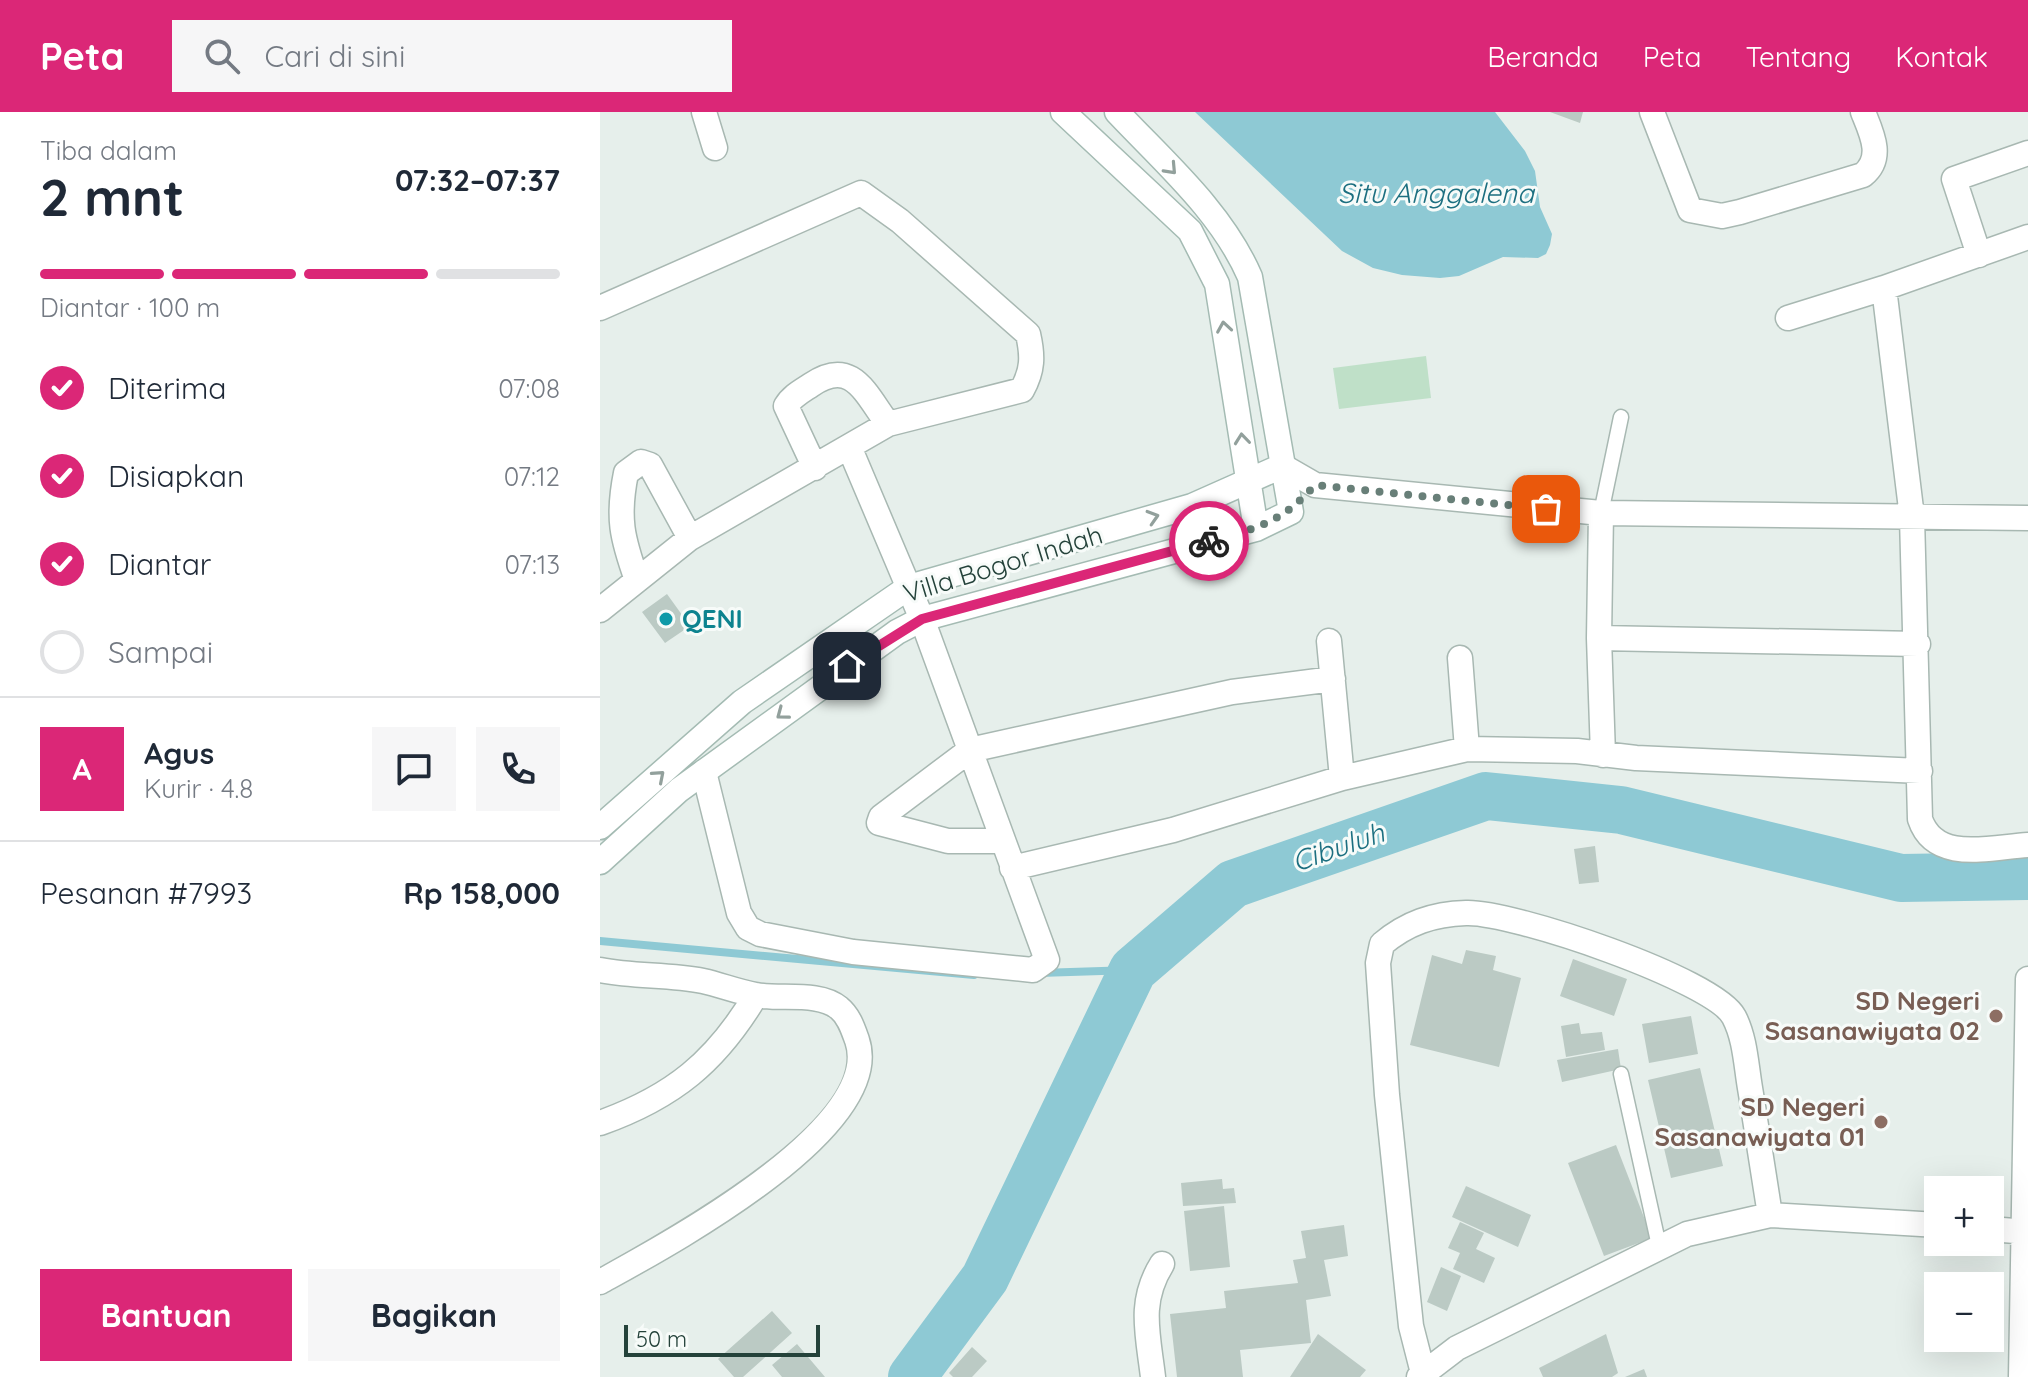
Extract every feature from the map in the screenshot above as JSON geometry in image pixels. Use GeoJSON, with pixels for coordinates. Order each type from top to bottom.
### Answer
{"type":"FeatureCollection","features":[{"type":"Feature","properties":{"kind":"street"},"geometry":{"type":"LineString","coordinates":[[704,112],[715,148]]}},
{"type":"Feature","properties":{"kind":"street"},"geometry":{"type":"LineString","coordinates":[[1063,112],[1190,231],[1204,253],[1217,284],[1256,529]]}},
{"type":"Feature","properties":{"kind":"street"},"geometry":{"type":"LineString","coordinates":[[1117,112],[1208,208],[1236,245],[1250,277],[1291,512]]}},
{"type":"Feature","properties":{"kind":"street"},"geometry":{"type":"LineString","coordinates":[[1652,112],[1690,210],[1701,215],[1722,216],[1863,175],[1873,167],[1875,159],[1874,138],[1863,112]]}},
{"type":"Feature","properties":{"kind":"street"},"geometry":{"type":"LineString","coordinates":[[1979,255],[1954,179],[2028,153]]}},
{"type":"Feature","properties":{"kind":"street"},"geometry":{"type":"LineString","coordinates":[[600,308],[861,193],[900,221],[1028,334],[1033,352],[1032,371],[1022,390],[888,424],[850,449],[690,538],[600,610]]}},
{"type":"Feature","properties":{"kind":"street"},"geometry":{"type":"LineString","coordinates":[[1788,318],[2028,237]]}},
{"type":"Feature","properties":{"kind":"street"},"geometry":{"type":"LineString","coordinates":[[1884,288],[1912,517],[1918,644],[1920,819],[1935,844],[1949,850],[2028,845]]}},
{"type":"Feature","properties":{"kind":"street"},"geometry":{"type":"LineString","coordinates":[[815,468],[786,406],[828,373],[841,373],[856,380],[888,424]]}},
{"type":"Feature","properties":{"kind":"street"},"geometry":{"type":"LineString","coordinates":[[704,772],[739,913],[748,928],[760,934],[853,952],[1033,970],[1047,960],[1046,949],[1012,868],[922,619],[850,449]]}},
{"type":"Feature","properties":{"kind":"street"},"geometry":{"type":"LineString","coordinates":[[637,580],[623,541],[619,510],[626,473],[641,462],[650,465],[690,538]]}},
{"type":"Feature","properties":{"kind":"street"},"geometry":{"type":"LineString","coordinates":[[1282,466],[1315,485],[1601,513],[2028,518]]}},
{"type":"Feature","properties":{"kind":"street","name":"Villa Bogor Indah"},"geometry":{"type":"LineString","coordinates":[[600,827],[742,702],[909,587],[1192,506],[1282,466]]}},
{"type":"Feature","properties":{"kind":"street"},"geometry":{"type":"LineString","coordinates":[[1291,512],[1315,485]]}},
{"type":"Feature","properties":{"kind":"street","name":"Villa Bogor Indah"},"geometry":{"type":"LineString","coordinates":[[600,862],[704,772],[847,666],[922,619],[1256,529],[1291,512]]}},
{"type":"Feature","properties":{"kind":"street"},"geometry":{"type":"LineString","coordinates":[[1601,513],[1599,638],[1603,755]]}},
{"type":"Feature","properties":{"kind":"street"},"geometry":{"type":"LineString","coordinates":[[1599,638],[1918,644]]}},
{"type":"Feature","properties":{"kind":"street"},"geometry":{"type":"LineString","coordinates":[[1329,641],[1342,778]]}},
{"type":"Feature","properties":{"kind":"street"},"geometry":{"type":"LineString","coordinates":[[1460,658],[1467,749]]}},
{"type":"Feature","properties":{"kind":"street"},"geometry":{"type":"LineString","coordinates":[[1002,841],[948,841],[879,823],[881,817],[970,750],[1232,692],[1333,679]]}},
{"type":"Feature","properties":{"kind":"street"},"geometry":{"type":"LineString","coordinates":[[1012,868],[1173,830],[1342,778],[1467,749],[1920,771]]}},
{"type":"Feature","properties":{"kind":"street"},"geometry":{"type":"LineString","coordinates":[[1770,1215],[1742,1040],[1724,1002],[1596,944],[1525,921],[1469,913],[1430,916],[1397,931],[1382,944],[1378,963],[1387,1095],[1411,1326],[1421,1375],[1457,1348],[1687,1234],[1770,1215],[1924,1224]]}},
{"type":"Feature","properties":{"kind":"street"},"geometry":{"type":"LineString","coordinates":[[600,970],[628,976],[701,980],[756,995],[820,1000],[839,1008],[851,1025],[861,1054],[858,1080],[833,1115],[781,1168],[713,1219],[600,1282]]}},
{"type":"Feature","properties":{"kind":"street"},"geometry":{"type":"LineString","coordinates":[[2021,1377],[2028,979]]}},
{"type":"Feature","properties":{"kind":"street"},"geometry":{"type":"LineString","coordinates":[[600,1123],[637,1110],[700,1070],[734,1033],[756,995]]}},
{"type":"Feature","properties":{"kind":"street"},"geometry":{"type":"LineString","coordinates":[[2004,1230],[2025,1232]]}},
{"type":"Feature","properties":{"kind":"street"},"geometry":{"type":"LineString","coordinates":[[1153,1377],[1145,1300],[1149,1284],[1162,1264]]}},
{"type":"Feature","properties":{"kind":"lane"},"geometry":{"type":"LineString","coordinates":[[1601,513],[1621,417]]}},
{"type":"Feature","properties":{"kind":"lane"},"geometry":{"type":"LineString","coordinates":[[1621,1074],[1659,1246]]}},
{"type":"Feature","properties":{"kind":"green space"},"geometry":{"type":"Polygon","coordinates":[[[1426,356],[1431,398],[1339,409],[1333,368],[1426,356]]]}},
{"type":"Feature","properties":{"kind":"water","name":"Situ Anggalena"},"geometry":{"type":"Polygon","coordinates":[[[1195,112],[1495,112],[1525,151],[1535,171],[1540,207],[1552,234],[1550,245],[1546,254],[1538,258],[1503,257],[1459,276],[1402,275],[1373,268],[1342,251],[1195,112]]]}},
{"type":"Feature","properties":{"kind":"building"},"geometry":{"type":"Polygon","coordinates":[[[1550,112],[1583,112],[1580,123],[1550,112]]]}},
{"type":"Feature","properties":{"kind":"building","name":"QENI"},"geometry":{"type":"Polygon","coordinates":[[[667,594],[690,626],[665,643],[642,612],[667,594]]]}},
{"type":"Feature","properties":{"kind":"building"},"geometry":{"type":"Polygon","coordinates":[[[1595,846],[1599,882],[1579,884],[1574,849],[1595,846]]]}},
{"type":"Feature","properties":{"kind":"building"},"geometry":{"type":"Polygon","coordinates":[[[1466,950],[1496,956],[1493,970],[1521,978],[1499,1067],[1410,1045],[1432,955],[1462,964],[1466,950]]]}},
{"type":"Feature","properties":{"kind":"building"},"geometry":{"type":"Polygon","coordinates":[[[1573,959],[1627,979],[1614,1016],[1560,996],[1573,959]]]}},
{"type":"Feature","properties":{"kind":"building"},"geometry":{"type":"Polygon","coordinates":[[[1691,1016],[1698,1054],[1649,1063],[1642,1024],[1691,1016]]]}},
{"type":"Feature","properties":{"kind":"building"},"geometry":{"type":"Polygon","coordinates":[[[1579,1023],[1581,1034],[1602,1032],[1605,1050],[1566,1057],[1561,1026],[1579,1023]]]}},
{"type":"Feature","properties":{"kind":"building"},"geometry":{"type":"Polygon","coordinates":[[[1618,1049],[1621,1069],[1562,1082],[1557,1060],[1618,1049]]]}},
{"type":"Feature","properties":{"kind":"building"},"geometry":{"type":"Polygon","coordinates":[[[1700,1068],[1723,1166],[1671,1178],[1648,1080],[1700,1068]]]}},
{"type":"Feature","properties":{"kind":"building"},"geometry":{"type":"Polygon","coordinates":[[[1616,1145],[1652,1238],[1604,1256],[1568,1163],[1616,1145]]]}},
{"type":"Feature","properties":{"kind":"building"},"geometry":{"type":"Polygon","coordinates":[[[1222,1179],[1223,1189],[1234,1188],[1236,1203],[1183,1206],[1181,1183],[1222,1179]]]}},
{"type":"Feature","properties":{"kind":"building"},"geometry":{"type":"Polygon","coordinates":[[[1466,1186],[1531,1215],[1518,1247],[1452,1217],[1466,1186]]]}},
{"type":"Feature","properties":{"kind":"building"},"geometry":{"type":"Polygon","coordinates":[[[1224,1206],[1230,1267],[1190,1271],[1184,1211],[1224,1206]]]}},
{"type":"Feature","properties":{"kind":"building"},"geometry":{"type":"Polygon","coordinates":[[[1460,1222],[1484,1233],[1476,1249],[1495,1258],[1484,1283],[1453,1269],[1460,1253],[1448,1248],[1460,1222]]]}},
{"type":"Feature","properties":{"kind":"building"},"geometry":{"type":"Polygon","coordinates":[[[1344,1225],[1348,1256],[1324,1260],[1331,1296],[1306,1300],[1311,1343],[1240,1350],[1243,1377],[1177,1377],[1170,1314],[1226,1308],[1224,1291],[1298,1283],[1293,1260],[1306,1258],[1301,1231],[1344,1225]]]}},
{"type":"Feature","properties":{"kind":"building"},"geometry":{"type":"Polygon","coordinates":[[[1441,1267],[1461,1276],[1447,1311],[1427,1302],[1441,1267]]]}},
{"type":"Feature","properties":{"kind":"building"},"geometry":{"type":"Polygon","coordinates":[[[772,1311],[792,1333],[743,1377],[734,1377],[718,1359],[772,1311]]]}},
{"type":"Feature","properties":{"kind":"building"},"geometry":{"type":"Polygon","coordinates":[[[1318,1334],[1366,1370],[1360,1377],[1290,1377],[1318,1334]]]}},
{"type":"Feature","properties":{"kind":"building"},"geometry":{"type":"Polygon","coordinates":[[[1606,1334],[1618,1373],[1612,1377],[1543,1377],[1539,1368],[1606,1334]]]}},
{"type":"Feature","properties":{"kind":"building"},"geometry":{"type":"Polygon","coordinates":[[[797,1344],[825,1377],[782,1377],[772,1365],[797,1344]]]}},
{"type":"Feature","properties":{"kind":"building"},"geometry":{"type":"Polygon","coordinates":[[[972,1347],[987,1361],[972,1377],[953,1377],[949,1373],[972,1347]]]}},
{"type":"Feature","properties":{"kind":"building"},"geometry":{"type":"Polygon","coordinates":[[[1644,1369],[1647,1377],[1625,1377],[1644,1369]]]}},
{"type":"Feature","properties":{"kind":"waterway","name":"Cibuluh"},"geometry":{"type":"LineString","coordinates":[[912,1377],[985,1278],[1133,970],[1233,884],[1486,796],[1621,810],[1901,878],[2028,876]]}},
{"type":"Feature","properties":{"kind":"waterway"},"geometry":{"type":"LineString","coordinates":[[600,941],[974,975]]}},
{"type":"Feature","properties":{"kind":"waterway"},"geometry":{"type":"LineString","coordinates":[[1039,973],[1133,970]]}},
{"type":"Feature","properties":{"kind":"way so far"},"geometry":{"type":"LineString","coordinates":[[1209,541],[1256,529],[1291,512],[1315,485],[1546,509]]}},
{"type":"Feature","properties":{"kind":"place","name":"QENI"},"geometry":{"type":"Point","coordinates":[666,619]}},
{"type":"Feature","properties":{"kind":"place","name":"SD Negeri Sasanawiyata 02"},"geometry":{"type":"Point","coordinates":[1996,1016]}},
{"type":"Feature","properties":{"kind":"place","name":"SD Negeri Sasanawiyata 01"},"geometry":{"type":"Point","coordinates":[1881,1122]}},
{"type":"Feature","properties":{"kind":"route"},"geometry":{"type":"LineString","coordinates":[[847,666],[922,619],[1209,541]]}}]}
